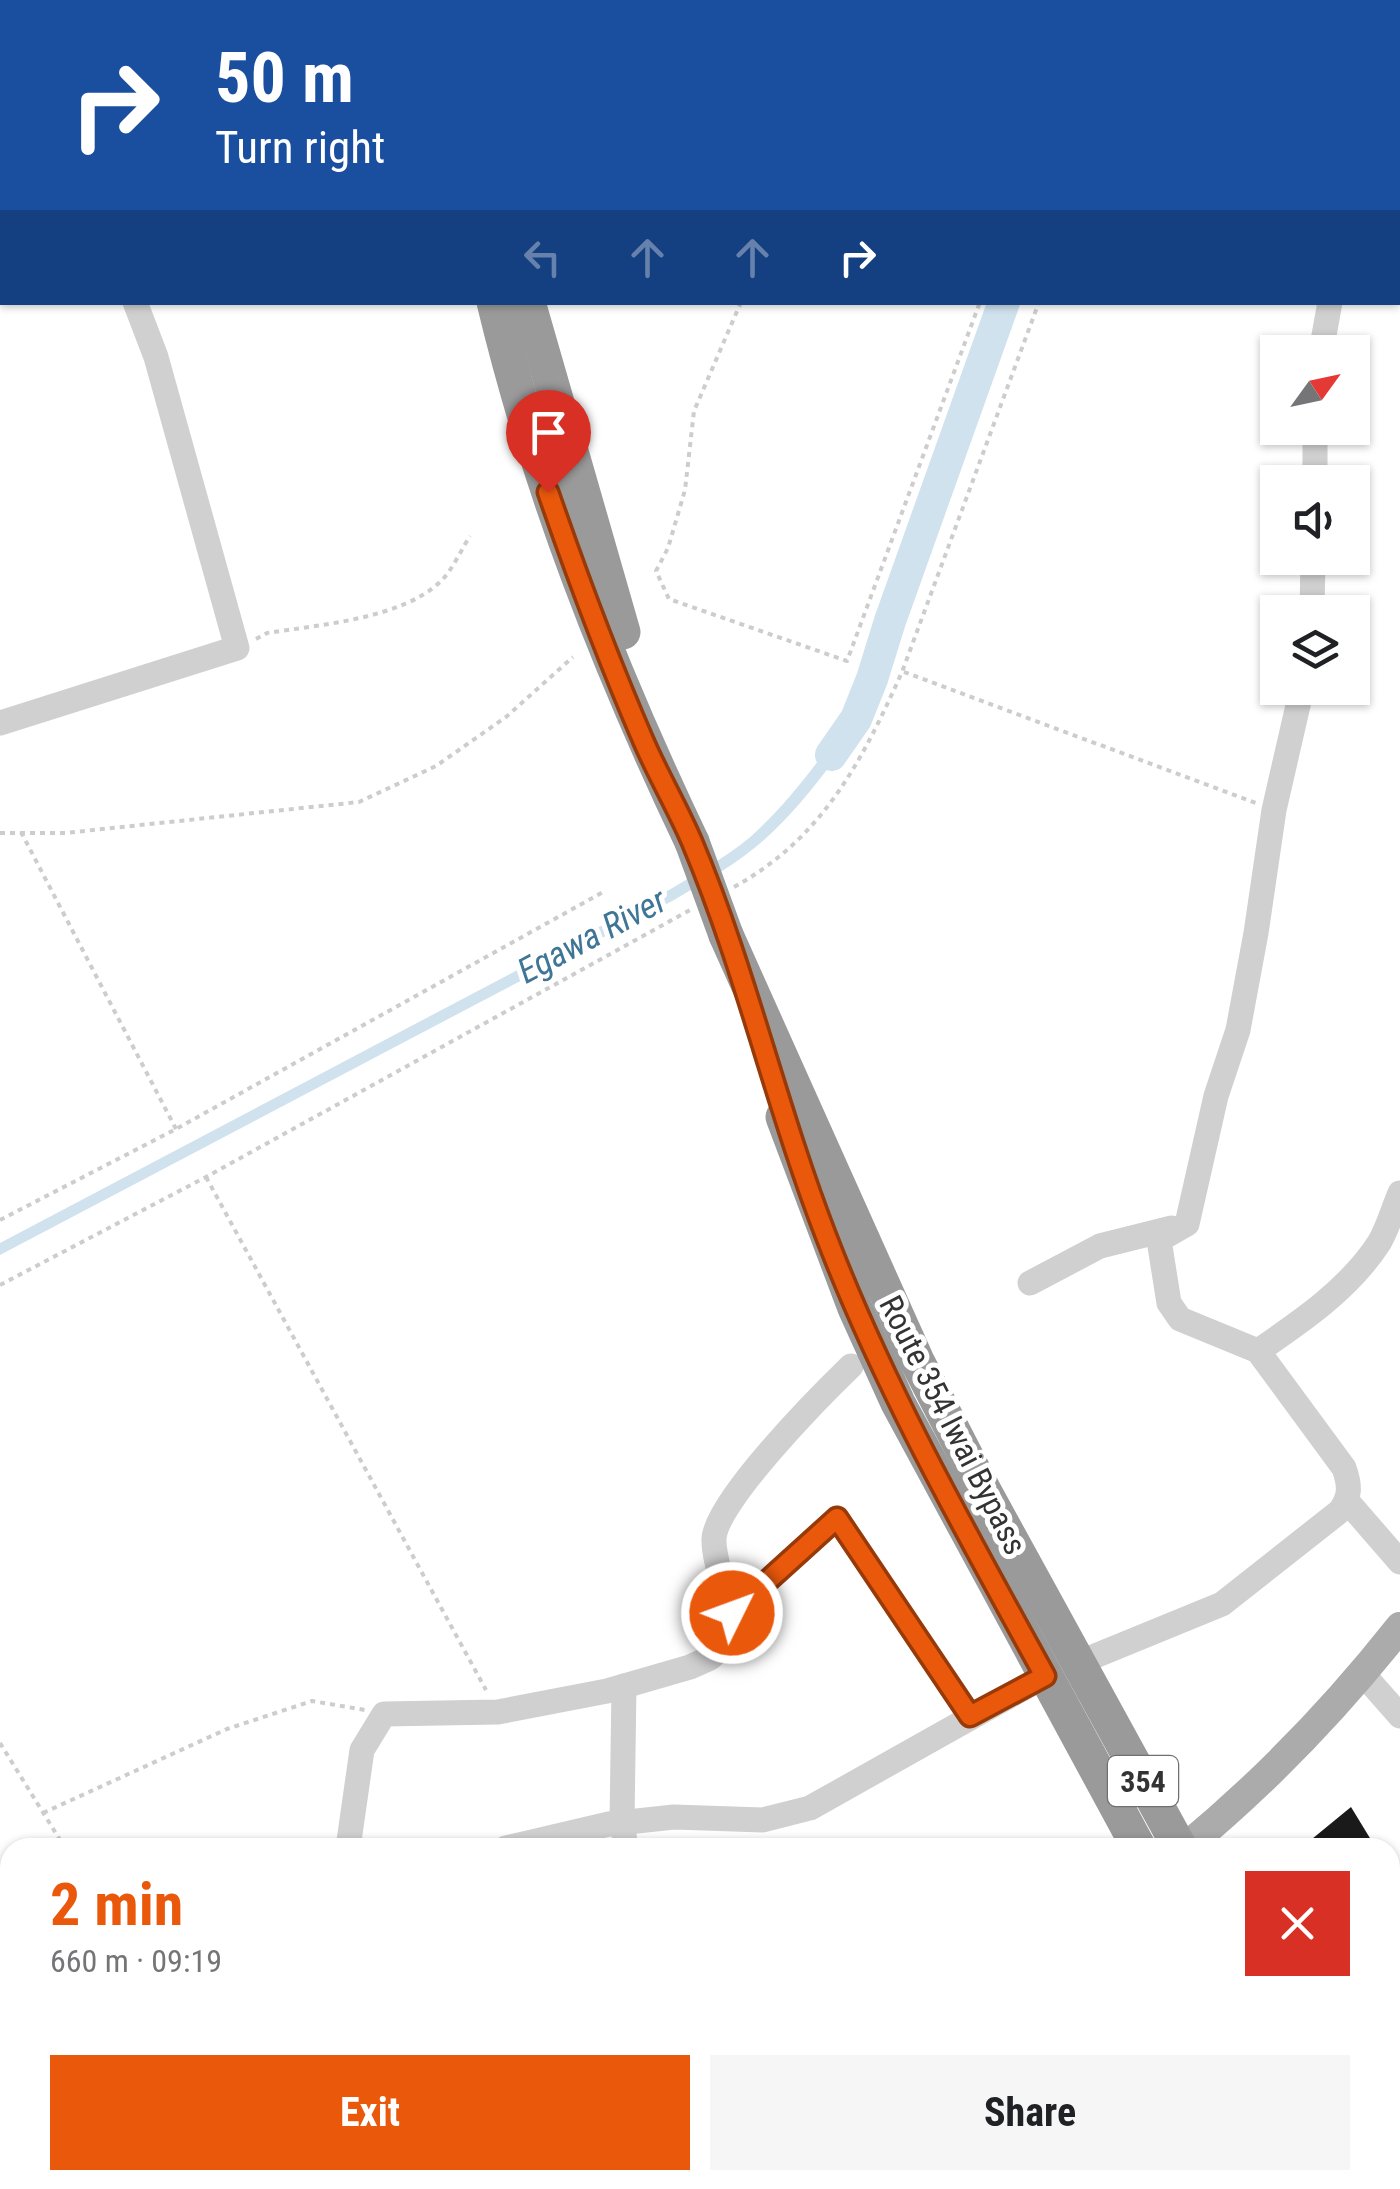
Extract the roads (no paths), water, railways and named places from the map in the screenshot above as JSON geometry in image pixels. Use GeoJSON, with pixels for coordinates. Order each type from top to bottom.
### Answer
{"type":"FeatureCollection","features":[{"type":"Feature","properties":{"kind":"highway","name":"Route 354 Iwai Bypass"},"geometry":{"type":"LineString","coordinates":[[495,305],[519,405],[575,570],[644,743],[692,842]]}},
{"type":"Feature","properties":{"kind":"highway","name":"Route 354 Iwai Bypass"},"geometry":{"type":"LineString","coordinates":[[529,305],[604,575],[783,1117],[855,1308],[898,1403],[1134,1838]]}},
{"type":"Feature","properties":{"kind":"highway","name":"Route 354 Iwai Bypass"},"geometry":{"type":"LineString","coordinates":[[726,935],[916,1360],[1176,1838]]}},
{"type":"Feature","properties":{"kind":"main road"},"geometry":{"type":"LineString","coordinates":[[1194,1838],[1273,1770],[1364,1674],[1400,1627]]}},
{"type":"Feature","properties":{"kind":"street"},"geometry":{"type":"LineString","coordinates":[[0,722],[236,648],[156,357],[136,305]]}},
{"type":"Feature","properties":{"kind":"street"},"geometry":{"type":"LineString","coordinates":[[1324,335],[1329,305]]}},
{"type":"Feature","properties":{"kind":"street"},"geometry":{"type":"LineString","coordinates":[[1078,1663],[1222,1604],[1347,1501],[1350,1485],[1344,1468],[1258,1352],[1180,1319],[1169,1303],[1159,1240],[1187,1224],[1216,1096],[1238,1030],[1274,810],[1298,705]]}},
{"type":"Feature","properties":{"kind":"street"},"geometry":{"type":"LineString","coordinates":[[1258,1352],[1354,1276],[1381,1240],[1400,1193]]}},
{"type":"Feature","properties":{"kind":"street"},"geometry":{"type":"LineString","coordinates":[[1030,1283],[1100,1246],[1187,1224]]}},
{"type":"Feature","properties":{"kind":"street"},"geometry":{"type":"LineString","coordinates":[[349,1838],[362,1750],[384,1714],[498,1712],[624,1686],[710,1658],[734,1637],[732,1613],[713,1541],[718,1521],[794,1422],[851,1366]]}},
{"type":"Feature","properties":{"kind":"street"},"geometry":{"type":"LineString","coordinates":[[1347,1501],[1400,1562]]}},
{"type":"Feature","properties":{"kind":"street"},"geometry":{"type":"LineString","coordinates":[[732,1613],[837,1518],[970,1716]]}},
{"type":"Feature","properties":{"kind":"street"},"geometry":{"type":"LineString","coordinates":[[1364,1674],[1400,1716]]}},
{"type":"Feature","properties":{"kind":"street"},"geometry":{"type":"LineString","coordinates":[[597,1838],[624,1835],[674,1817],[763,1820],[810,1808],[1045,1676]]}},
{"type":"Feature","properties":{"kind":"street"},"geometry":{"type":"LineString","coordinates":[[624,1686],[624,1835]]}},
{"type":"Feature","properties":{"kind":"water"},"geometry":{"type":"Polygon","coordinates":[[[851,716],[859,724],[803,799],[765,839],[721,871],[674,900],[0,1255],[0,1243],[669,890],[717,861],[773,815],[851,716]]]}},
{"type":"Feature","properties":{"kind":"waterway","name":"Egawa River"},"geometry":{"type":"LineString","coordinates":[[831,755],[856,719],[872,679],[1003,305]]}}]}
